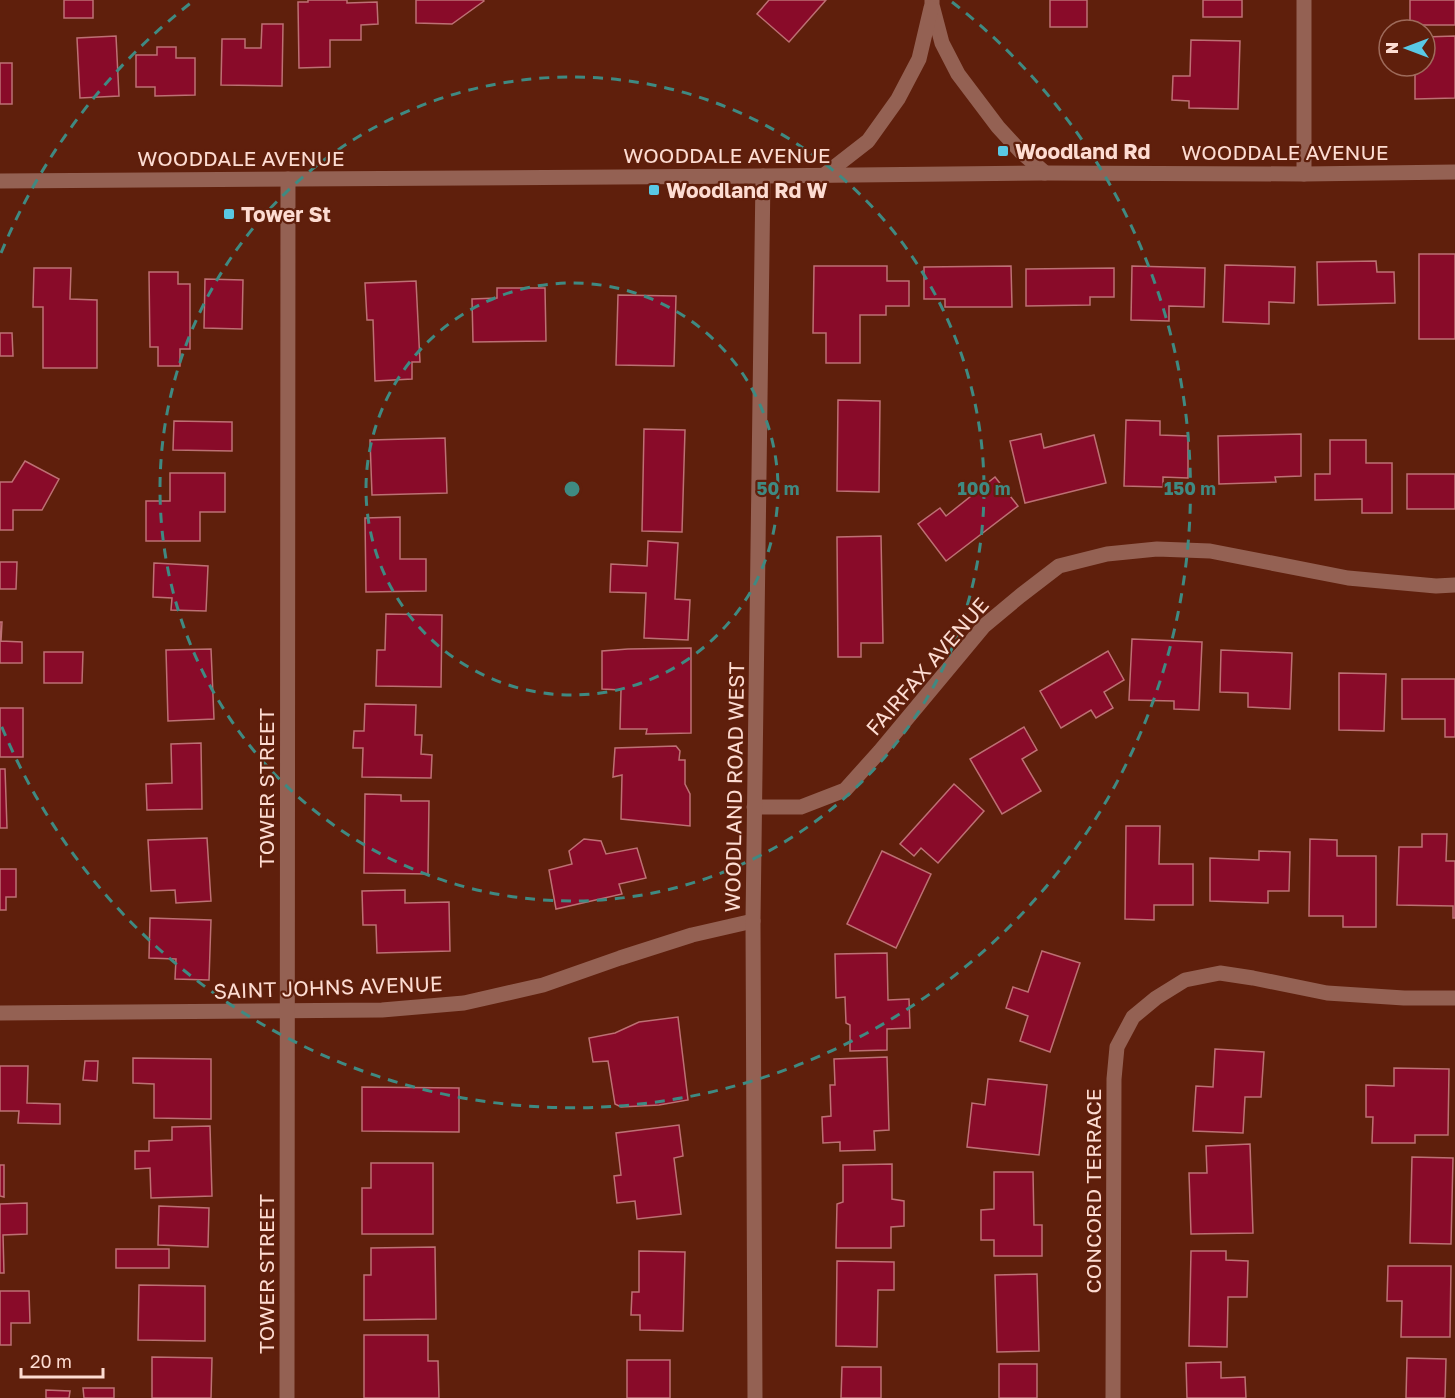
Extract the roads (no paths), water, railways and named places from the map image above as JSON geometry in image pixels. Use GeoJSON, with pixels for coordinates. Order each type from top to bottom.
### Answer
{"type":"FeatureCollection","features":[{"type":"Feature","properties":{"kind":"street"},"geometry":{"type":"LineString","coordinates":[[1304,0],[1304,174]]}},
{"type":"Feature","properties":{"kind":"street"},"geometry":{"type":"LineString","coordinates":[[932,3],[942,43],[958,74],[998,128],[1045,173]]}},
{"type":"Feature","properties":{"kind":"street"},"geometry":{"type":"LineString","coordinates":[[823,176],[868,141],[898,99],[919,58],[932,3]]}},
{"type":"Feature","properties":{"kind":"street","name":"WOODDALE AVENUE"},"geometry":{"type":"LineString","coordinates":[[0,181],[1455,172]]}},
{"type":"Feature","properties":{"kind":"street","name":"WOODLAND ROAD WEST"},"geometry":{"type":"LineString","coordinates":[[755,1398],[753,921],[763,176]]}},
{"type":"Feature","properties":{"kind":"street","name":"TOWER STREET"},"geometry":{"type":"LineString","coordinates":[[286,1398],[288,179]]}},
{"type":"Feature","properties":{"kind":"street","name":"FAIRFAX AVENUE"},"geometry":{"type":"LineString","coordinates":[[754,807],[801,807],[845,790],[984,626],[1059,566],[1107,554],[1157,549],[1209,551],[1348,578],[1437,586],[1455,585]]}},
{"type":"Feature","properties":{"kind":"street","name":"SAINT JOHNS AVENUE"},"geometry":{"type":"LineString","coordinates":[[0,1013],[382,1010],[464,1003],[543,985],[692,935],[753,921]]}},
{"type":"Feature","properties":{"kind":"street","name":"CONCORD TERRACE"},"geometry":{"type":"LineString","coordinates":[[1113,1398],[1114,1080],[1117,1047],[1133,1017],[1155,998],[1185,980],[1220,973],[1327,993],[1404,998],[1455,998]]}},
{"type":"Feature","properties":{"kind":"place","name":"Woodland Rd"},"geometry":{"type":"Point","coordinates":[1003,151]}},
{"type":"Feature","properties":{"kind":"place","name":"Woodland Rd W"},"geometry":{"type":"Point","coordinates":[654,190]}},
{"type":"Feature","properties":{"kind":"place","name":"Tower St"},"geometry":{"type":"Point","coordinates":[229,214]}}]}
